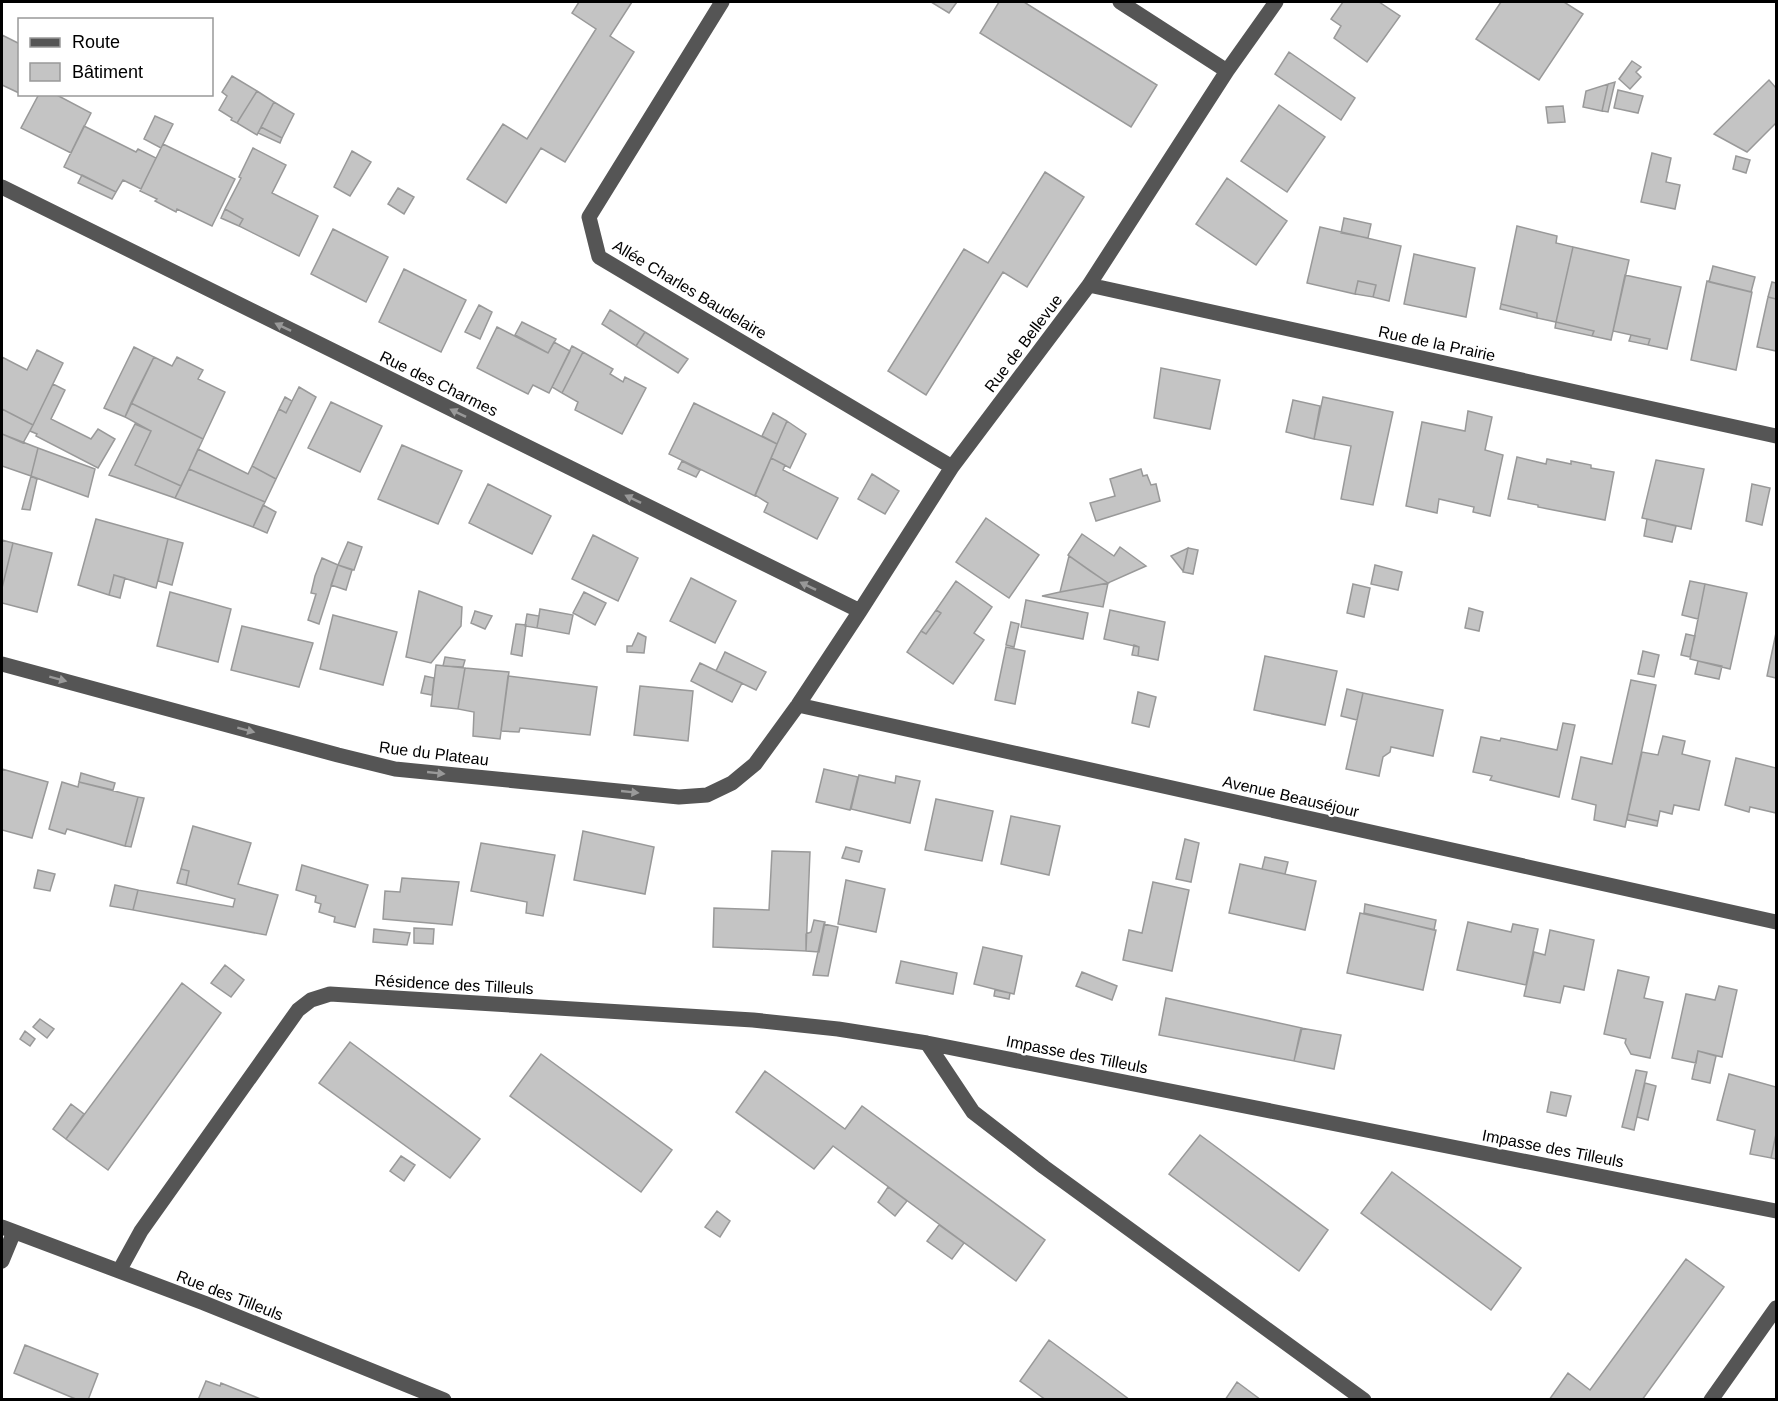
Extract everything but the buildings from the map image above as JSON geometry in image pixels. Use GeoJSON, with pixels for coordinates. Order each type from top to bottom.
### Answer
{"type":"FeatureCollection","features":[{"type":"Feature","properties":{"kind":"street","name":"Allée Charles Baudelaire"},"geometry":{"type":"LineString","coordinates":[[722,2],[589,217],[599,257],[952,467]]}},
{"type":"Feature","properties":{"kind":"street"},"geometry":{"type":"LineString","coordinates":[[1120,2],[1227,71]]}},
{"type":"Feature","properties":{"kind":"street","name":"Rue de Bellevue"},"geometry":{"type":"LineString","coordinates":[[798,705],[952,467],[1089,285],[1227,71],[1276,2]]}},
{"type":"Feature","properties":{"kind":"street","name":"Rue des Charmes"},"geometry":{"type":"LineString","coordinates":[[2,188],[860,611]]}},
{"type":"Feature","properties":{"kind":"street","name":"Rue de la Prairie"},"geometry":{"type":"LineString","coordinates":[[1089,285],[1776,436]]}},
{"type":"Feature","properties":{"kind":"street","name":"Rue du Plateau"},"geometry":{"type":"LineString","coordinates":[[2,664],[395,769],[679,797],[707,795],[732,783],[755,764],[798,705]]}},
{"type":"Feature","properties":{"kind":"street","name":"Avenue Beauséjour"},"geometry":{"type":"LineString","coordinates":[[798,705],[1776,922]]}},
{"type":"Feature","properties":{"kind":"street","name":"Résidence des Tilleuls"},"geometry":{"type":"LineString","coordinates":[[119,1271],[141,1231],[298,1011],[311,1000],[330,994],[753,1020],[838,1029],[927,1043]]}},
{"type":"Feature","properties":{"kind":"street"},"geometry":{"type":"LineString","coordinates":[[927,1043],[973,1112],[1044,1167],[1364,1400]]}},
{"type":"Feature","properties":{"kind":"street","name":"Impasse des Tilleuls"},"geometry":{"type":"LineString","coordinates":[[927,1043],[1776,1211]]}},
{"type":"Feature","properties":{"kind":"street"},"geometry":{"type":"LineString","coordinates":[[2,1261],[8,1230]]}},
{"type":"Feature","properties":{"kind":"street","name":"Rue des Tilleuls"},"geometry":{"type":"LineString","coordinates":[[8,1230],[204,1303],[444,1400]]}},
{"type":"Feature","properties":{"kind":"street"},"geometry":{"type":"LineString","coordinates":[[1711,1400],[1776,1308]]}}]}
